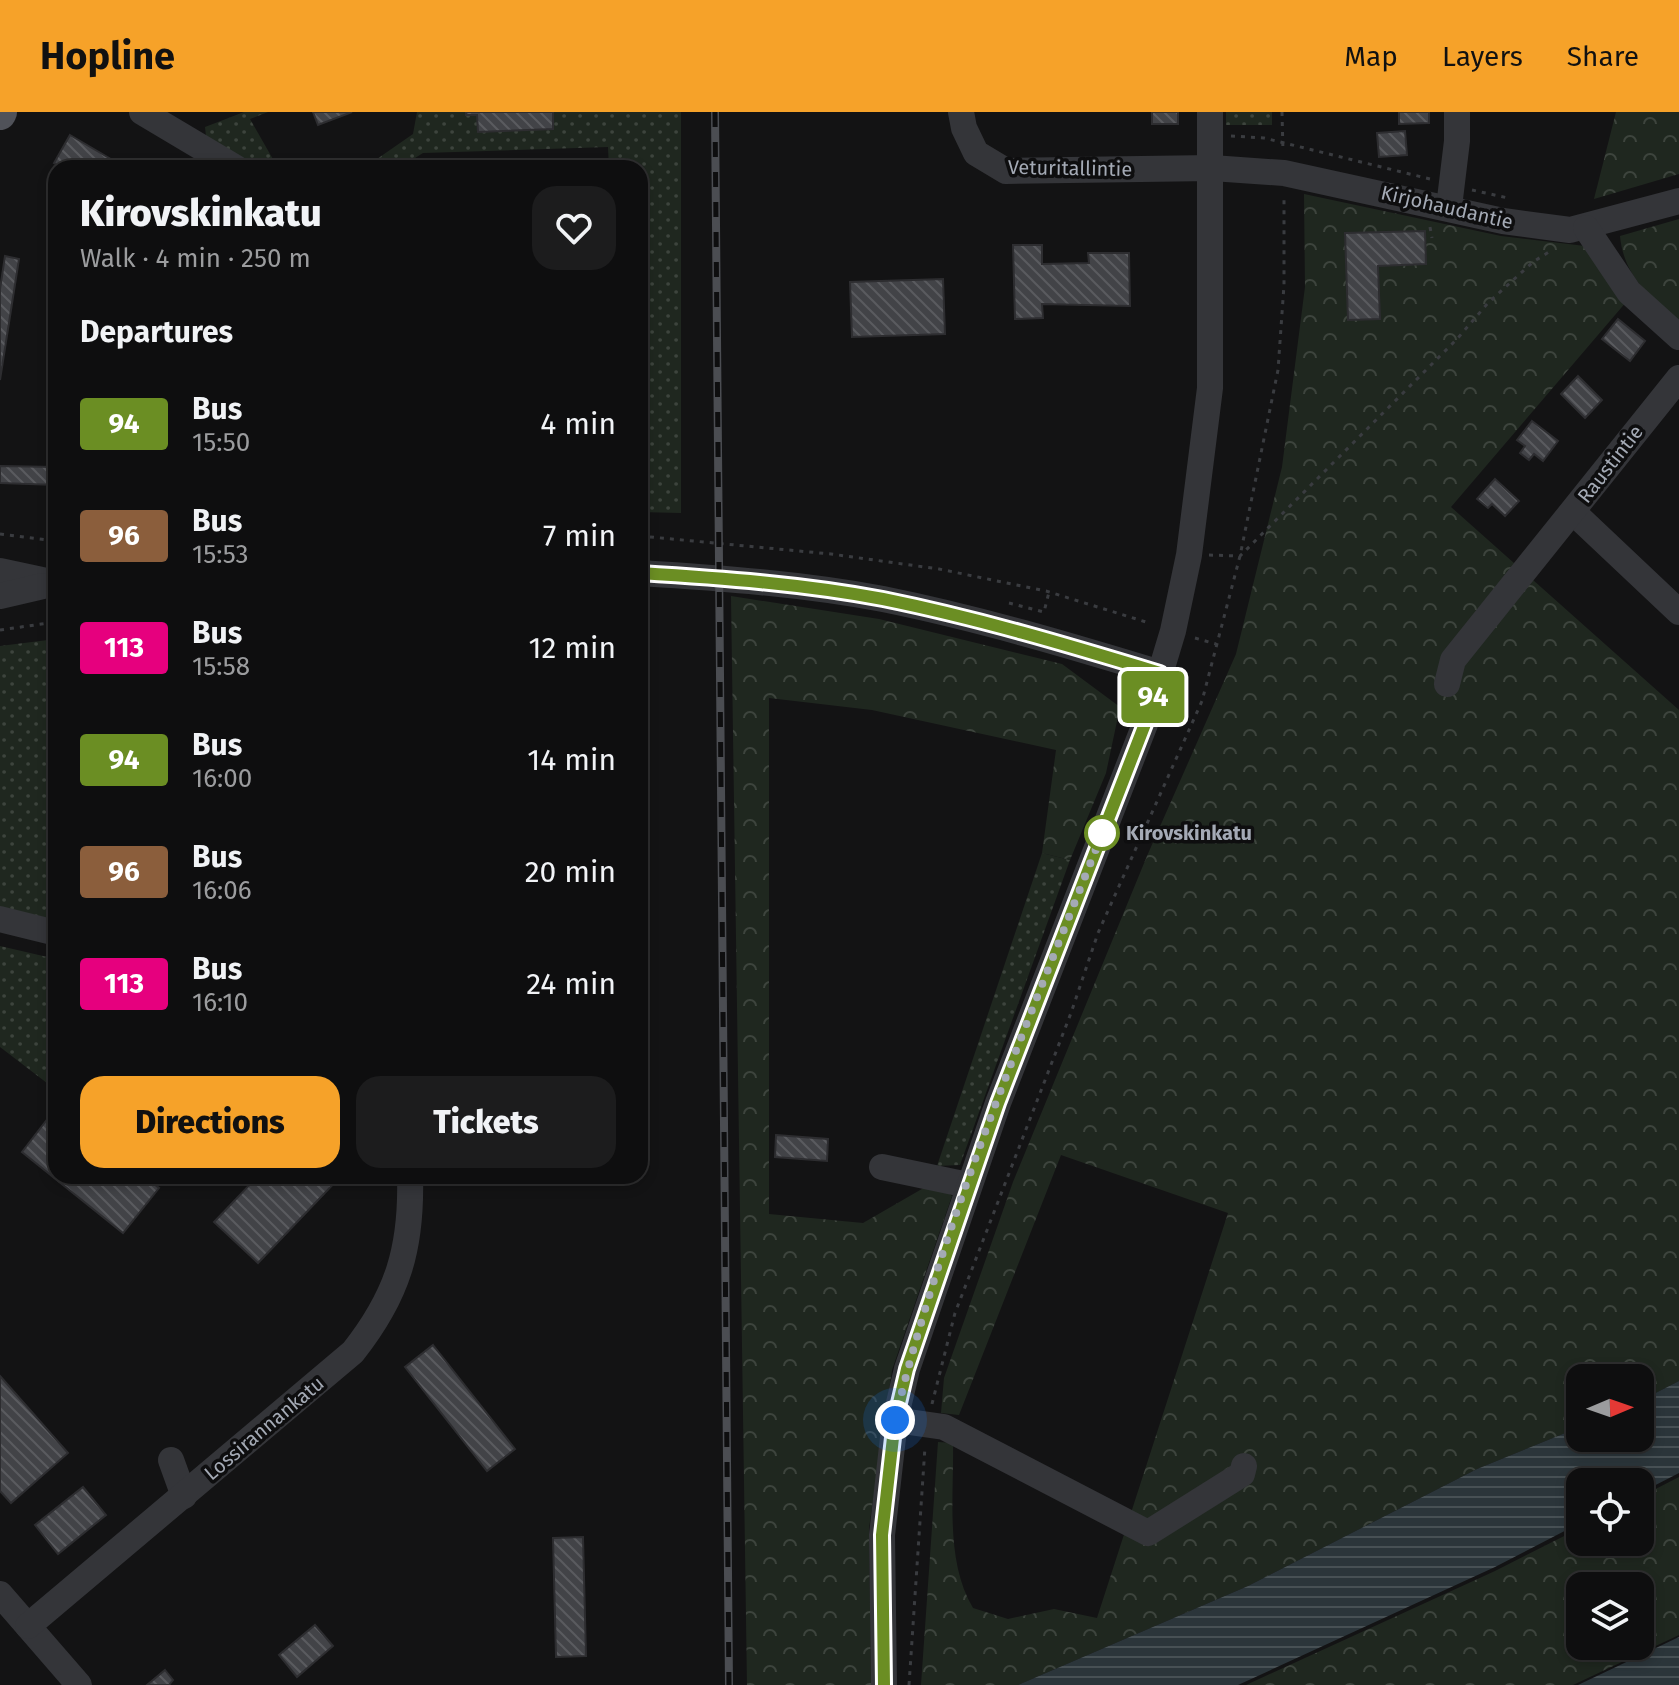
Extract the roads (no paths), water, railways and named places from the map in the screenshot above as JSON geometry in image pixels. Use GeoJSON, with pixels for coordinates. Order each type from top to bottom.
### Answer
{"type":"FeatureCollection","features":[{"type":"Feature","properties":{"kind":"street"},"geometry":{"type":"LineString","coordinates":[[142,112],[223,160]]}},
{"type":"Feature","properties":{"kind":"street","name":"Veturitallintie"},"geometry":{"type":"LineString","coordinates":[[961,112],[964,128],[976,153],[1006,171],[1212,168]]}},
{"type":"Feature","properties":{"kind":"street"},"geometry":{"type":"LineString","coordinates":[[884,1685],[882,1535],[895,1420],[907,1369],[968,1185],[1145,724],[1189,555],[1210,388],[1210,112]]}},
{"type":"Feature","properties":{"kind":"street"},"geometry":{"type":"LineString","coordinates":[[1449,207],[1457,141],[1457,112]]}},
{"type":"Feature","properties":{"kind":"street","name":"Kirjohaudantie"},"geometry":{"type":"LineString","coordinates":[[1212,168],[1284,173],[1537,228],[1579,229],[1679,201]]}},
{"type":"Feature","properties":{"kind":"street"},"geometry":{"type":"LineString","coordinates":[[1579,229],[1629,292],[1679,337]]}},
{"type":"Feature","properties":{"kind":"street","name":"Raustintie"},"geometry":{"type":"LineString","coordinates":[[1679,378],[1573,512],[1679,612]]}},
{"type":"Feature","properties":{"kind":"street"},"geometry":{"type":"LineString","coordinates":[[1447,684],[1453,660],[1573,512]]}},
{"type":"Feature","properties":{"kind":"street"},"geometry":{"type":"LineString","coordinates":[[0,571],[48,581]]}},
{"type":"Feature","properties":{"kind":"street"},"geometry":{"type":"LineString","coordinates":[[648,573],[725,578],[880,599],[1010,628],[1160,673]]}},
{"type":"Feature","properties":{"kind":"street"},"geometry":{"type":"LineString","coordinates":[[0,596],[48,585]]}},
{"type":"Feature","properties":{"kind":"street"},"geometry":{"type":"LineString","coordinates":[[0,919],[48,931]]}},
{"type":"Feature","properties":{"kind":"street"},"geometry":{"type":"LineString","coordinates":[[882,1167],[968,1185]]}},
{"type":"Feature","properties":{"kind":"street","name":"Lossirannankatu"},"geometry":{"type":"LineString","coordinates":[[28,1626],[353,1352],[384,1310],[409,1235],[410,1184]]}},
{"type":"Feature","properties":{"kind":"street"},"geometry":{"type":"LineString","coordinates":[[895,1420],[944,1427],[1148,1533],[1242,1474],[1244,1466]]}},
{"type":"Feature","properties":{"kind":"street"},"geometry":{"type":"LineString","coordinates":[[171,1460],[184,1496]]}},
{"type":"Feature","properties":{"kind":"street"},"geometry":{"type":"LineString","coordinates":[[0,1594],[79,1685]]}},
{"type":"Feature","properties":{"kind":"railway"},"geometry":{"type":"LineString","coordinates":[[715,112],[729,1685]]}},
{"type":"Feature","properties":{"kind":"place","name":"Kirovskinkatu"},"geometry":{"type":"Point","coordinates":[1102,833]}}]}
